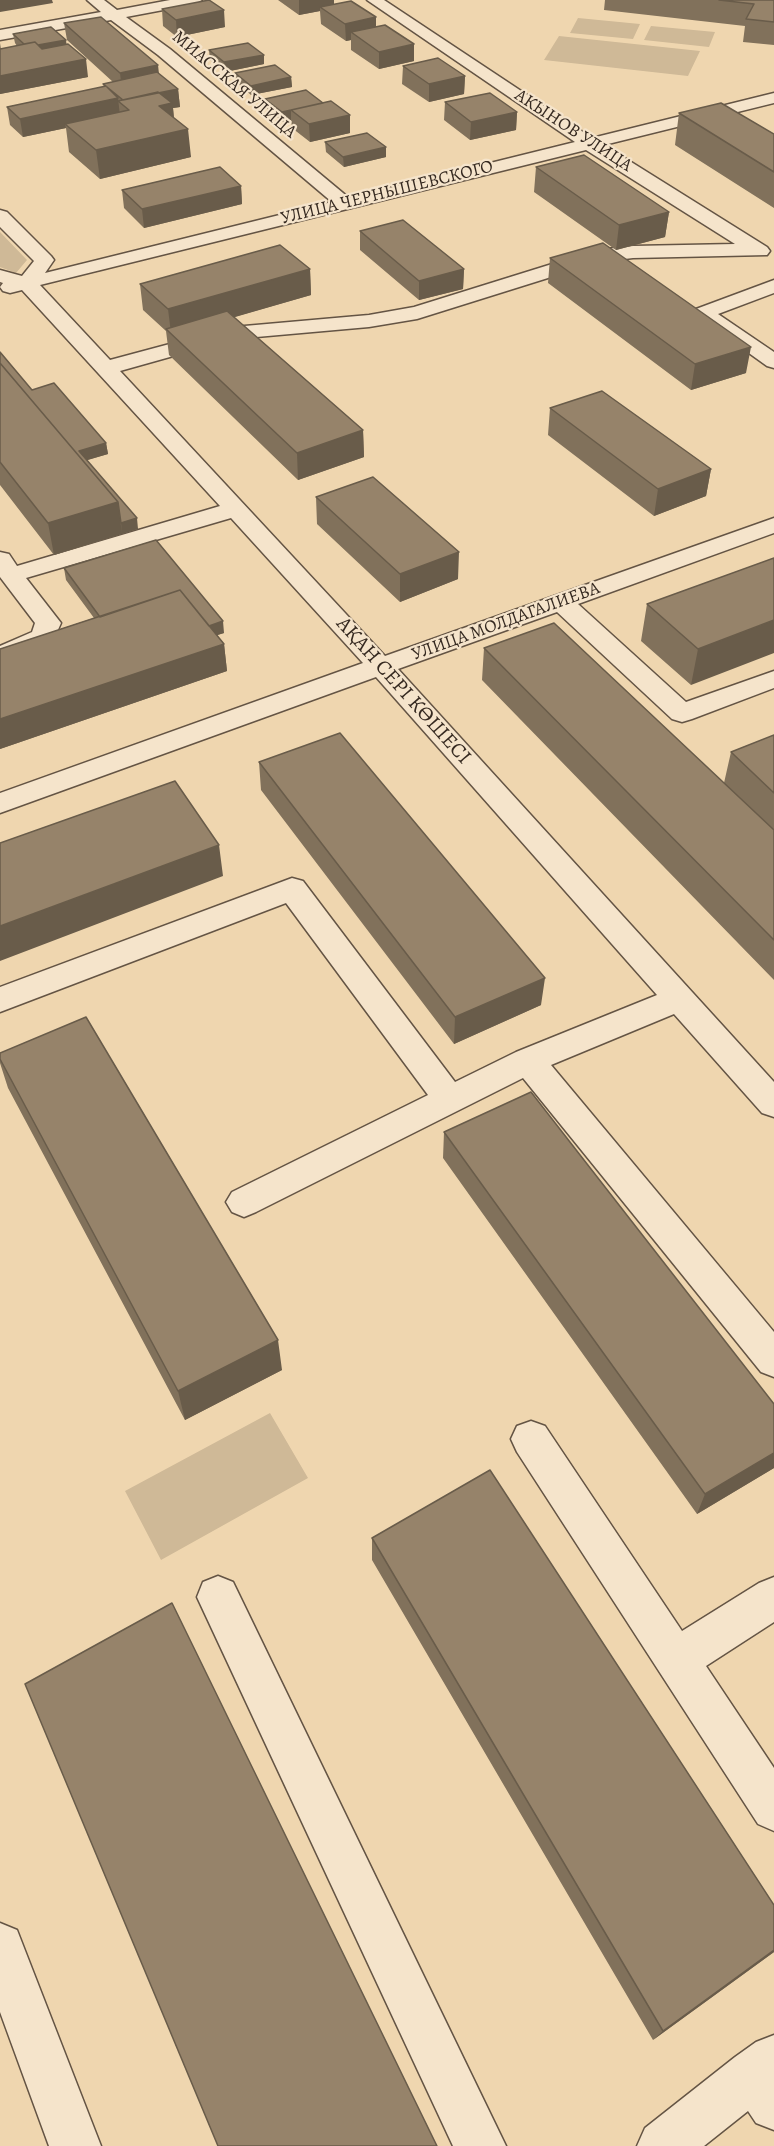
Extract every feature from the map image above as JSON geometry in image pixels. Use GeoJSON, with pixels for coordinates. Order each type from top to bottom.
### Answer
{"type":"FeatureCollection","features":[{"type":"Feature","properties":{"kind":"street","name":"МИАССКАЯ УЛИЦА"},"geometry":{"type":"LineString","coordinates":[[94,0],[164,52],[346,204]]}},
{"type":"Feature","properties":{"kind":"street"},"geometry":{"type":"LineString","coordinates":[[0,35],[195,0]]}},
{"type":"Feature","properties":{"kind":"street","name":"АКЫНОВ УЛИЦА"},"geometry":{"type":"LineString","coordinates":[[374,0],[588,143],[766,254]]}},
{"type":"Feature","properties":{"kind":"street","name":"УЛИЦА ЧЕРНЫШЕВСКОГО"},"geometry":{"type":"LineString","coordinates":[[0,290],[774,98]]}},
{"type":"Feature","properties":{"kind":"street"},"geometry":{"type":"LineString","coordinates":[[718,111],[737,123]]}},
{"type":"Feature","properties":{"kind":"street"},"geometry":{"type":"LineString","coordinates":[[0,216],[44,260],[27,283],[0,276]]}},
{"type":"Feature","properties":{"kind":"street"},"geometry":{"type":"LineString","coordinates":[[106,368],[234,333],[369,321],[417,313],[597,256],[633,252],[766,254]]}},
{"type":"Feature","properties":{"kind":"street","name":"АҚАН СЕРІ КӨШЕСІ"},"geometry":{"type":"LineString","coordinates":[[27,283],[381,667],[774,1104]]}},
{"type":"Feature","properties":{"kind":"street"},"geometry":{"type":"LineString","coordinates":[[774,286],[703,313],[774,362]]}},
{"type":"Feature","properties":{"kind":"street"},"geometry":{"type":"LineString","coordinates":[[0,655],[43,637],[48,623],[6,567],[236,509]]}},
{"type":"Feature","properties":{"kind":"street","name":"УЛИЦА МОЛДАГАЛИЕВА"},"geometry":{"type":"LineString","coordinates":[[0,803],[774,525]]}},
{"type":"Feature","properties":{"kind":"street"},"geometry":{"type":"LineString","coordinates":[[561,602],[682,714],[774,679]]}},
{"type":"Feature","properties":{"kind":"street"},"geometry":{"type":"LineString","coordinates":[[0,1000],[292,889],[450,1100]]}},
{"type":"Feature","properties":{"kind":"street"},"geometry":{"type":"LineString","coordinates":[[244,1202],[528,1061],[680,999]]}},
{"type":"Feature","properties":{"kind":"street"},"geometry":{"type":"LineString","coordinates":[[528,1061],[774,1360]]}},
{"type":"Feature","properties":{"kind":"street"},"geometry":{"type":"LineString","coordinates":[[531,1439],[774,1808]]}},
{"type":"Feature","properties":{"kind":"street"},"geometry":{"type":"LineString","coordinates":[[218,1598],[480,2146]]}},
{"type":"Feature","properties":{"kind":"street"},"geometry":{"type":"LineString","coordinates":[[676,1660],[774,1598]]}},
{"type":"Feature","properties":{"kind":"street"},"geometry":{"type":"LineString","coordinates":[[0,1947],[75,2146]]}},
{"type":"Feature","properties":{"kind":"street"},"geometry":{"type":"LineString","coordinates":[[663,2146],[767,2080]]}},
{"type":"Feature","properties":{"kind":"shaded area"},"geometry":{"type":"Polygon","coordinates":[[[578,18],[640,24],[633,39],[570,33],[578,18]]]}},
{"type":"Feature","properties":{"kind":"shaded area"},"geometry":{"type":"Polygon","coordinates":[[[651,26],[715,32],[709,47],[644,40],[651,26]]]}},
{"type":"Feature","properties":{"kind":"shaded area"},"geometry":{"type":"Polygon","coordinates":[[[559,36],[700,51],[688,76],[544,60],[559,36]]]}},
{"type":"Feature","properties":{"kind":"shaded area"},"geometry":{"type":"Polygon","coordinates":[[[0,232],[27,260],[16,273],[0,267],[0,232]]]}},
{"type":"Feature","properties":{"kind":"shaded area"},"geometry":{"type":"Polygon","coordinates":[[[270,1413],[308,1478],[161,1560],[125,1491],[270,1413]]]}},
{"type":"Feature","properties":{"kind":"building"},"geometry":{"type":"Polygon","coordinates":[[[209,0],[224,10],[176,20],[162,9],[209,0]]]}},
{"type":"Feature","properties":{"kind":"building"},"geometry":{"type":"Polygon","coordinates":[[[719,0],[774,0],[774,22],[746,19],[754,4],[719,0]]]}},
{"type":"Feature","properties":{"kind":"building"},"geometry":{"type":"Polygon","coordinates":[[[351,1],[376,17],[345,24],[320,7],[351,1]]]}},
{"type":"Feature","properties":{"kind":"building"},"geometry":{"type":"Polygon","coordinates":[[[101,17],[158,65],[120,73],[64,23],[101,17]]]}},
{"type":"Feature","properties":{"kind":"building"},"geometry":{"type":"Polygon","coordinates":[[[385,25],[414,44],[379,52],[351,32],[385,25]]]}},
{"type":"Feature","properties":{"kind":"building"},"geometry":{"type":"Polygon","coordinates":[[[51,27],[66,40],[38,45],[35,42],[24,44],[13,34],[51,27]]]}},
{"type":"Feature","properties":{"kind":"building"},"geometry":{"type":"Polygon","coordinates":[[[35,42],[42,49],[68,44],[86,59],[0,76],[0,49],[35,42]]]}},
{"type":"Feature","properties":{"kind":"building"},"geometry":{"type":"Polygon","coordinates":[[[248,43],[264,55],[224,62],[209,50],[248,43]]]}},
{"type":"Feature","properties":{"kind":"building"},"geometry":{"type":"Polygon","coordinates":[[[438,58],[465,76],[429,84],[403,66],[438,58]]]}},
{"type":"Feature","properties":{"kind":"building"},"geometry":{"type":"Polygon","coordinates":[[[275,65],[291,77],[251,86],[235,73],[275,65]]]}},
{"type":"Feature","properties":{"kind":"building"},"geometry":{"type":"Polygon","coordinates":[[[157,72],[178,89],[123,100],[107,87],[118,98],[20,119],[7,107],[106,86],[103,84],[157,72]]]}},
{"type":"Feature","properties":{"kind":"building"},"geometry":{"type":"Polygon","coordinates":[[[306,90],[323,103],[282,112],[265,99],[306,90]]]}},
{"type":"Feature","properties":{"kind":"building"},"geometry":{"type":"Polygon","coordinates":[[[158,92],[172,103],[159,106],[188,129],[96,150],[65,124],[129,110],[118,101],[158,92]]]}},
{"type":"Feature","properties":{"kind":"building"},"geometry":{"type":"Polygon","coordinates":[[[490,93],[517,112],[471,122],[445,102],[490,93]]]}},
{"type":"Feature","properties":{"kind":"building"},"geometry":{"type":"Polygon","coordinates":[[[331,101],[350,115],[309,124],[291,110],[331,101]]]}},
{"type":"Feature","properties":{"kind":"building"},"geometry":{"type":"Polygon","coordinates":[[[721,103],[774,134],[774,172],[679,113],[721,103]]]}},
{"type":"Feature","properties":{"kind":"building"},"geometry":{"type":"Polygon","coordinates":[[[367,133],[386,147],[343,157],[325,142],[367,133]]]}},
{"type":"Feature","properties":{"kind":"building"},"geometry":{"type":"Polygon","coordinates":[[[584,155],[669,212],[619,225],[536,167],[584,155]]]}},
{"type":"Feature","properties":{"kind":"building"},"geometry":{"type":"Polygon","coordinates":[[[220,167],[241,186],[142,209],[122,190],[220,167]]]}},
{"type":"Feature","properties":{"kind":"building"},"geometry":{"type":"Polygon","coordinates":[[[403,220],[464,269],[419,281],[360,231],[403,220]]]}},
{"type":"Feature","properties":{"kind":"building"},"geometry":{"type":"Polygon","coordinates":[[[603,243],[751,347],[695,364],[550,258],[603,243]]]}},
{"type":"Feature","properties":{"kind":"building"},"geometry":{"type":"Polygon","coordinates":[[[280,245],[310,269],[168,309],[140,284],[280,245]]]}},
{"type":"Feature","properties":{"kind":"building"},"geometry":{"type":"Polygon","coordinates":[[[227,311],[363,430],[297,453],[166,329],[227,311]]]}},
{"type":"Feature","properties":{"kind":"building"},"geometry":{"type":"Polygon","coordinates":[[[0,352],[32,390],[54,383],[106,443],[79,451],[137,518],[121,523],[118,502],[0,363],[0,352]]]}},
{"type":"Feature","properties":{"kind":"building"},"geometry":{"type":"Polygon","coordinates":[[[0,363],[118,502],[48,523],[0,462],[0,363]]]}},
{"type":"Feature","properties":{"kind":"building"},"geometry":{"type":"Polygon","coordinates":[[[602,391],[711,469],[658,489],[550,408],[602,391]]]}},
{"type":"Feature","properties":{"kind":"building"},"geometry":{"type":"Polygon","coordinates":[[[373,477],[459,552],[400,574],[316,497],[373,477]]]}},
{"type":"Feature","properties":{"kind":"building"},"geometry":{"type":"Polygon","coordinates":[[[156,540],[223,621],[209,626],[180,590],[100,617],[64,568],[156,540]]]}},
{"type":"Feature","properties":{"kind":"building"},"geometry":{"type":"Polygon","coordinates":[[[774,558],[774,620],[698,649],[647,604],[774,558]]]}},
{"type":"Feature","properties":{"kind":"building"},"geometry":{"type":"Polygon","coordinates":[[[180,590],[224,644],[0,719],[0,649],[180,590]]]}},
{"type":"Feature","properties":{"kind":"building"},"geometry":{"type":"Polygon","coordinates":[[[554,623],[774,830],[774,940],[484,648],[554,623]]]}},
{"type":"Feature","properties":{"kind":"building"},"geometry":{"type":"Polygon","coordinates":[[[340,733],[545,978],[455,1017],[259,762],[340,733]]]}},
{"type":"Feature","properties":{"kind":"building"},"geometry":{"type":"Polygon","coordinates":[[[774,735],[774,793],[731,752],[774,735]]]}},
{"type":"Feature","properties":{"kind":"building"},"geometry":{"type":"Polygon","coordinates":[[[175,781],[219,845],[0,926],[0,843],[175,781]]]}},
{"type":"Feature","properties":{"kind":"building"},"geometry":{"type":"Polygon","coordinates":[[[86,1017],[278,1340],[178,1391],[0,1059],[0,1053],[86,1017]]]}},
{"type":"Feature","properties":{"kind":"building"},"geometry":{"type":"Polygon","coordinates":[[[531,1092],[774,1404],[774,1453],[705,1494],[444,1132],[531,1092]]]}},
{"type":"Feature","properties":{"kind":"building"},"geometry":{"type":"Polygon","coordinates":[[[490,1470],[774,1905],[774,1950],[663,2031],[372,1538],[490,1470]]]}},
{"type":"Feature","properties":{"kind":"building"},"geometry":{"type":"Polygon","coordinates":[[[172,1603],[437,2146],[218,2146],[25,1684],[172,1603]]]}}]}
